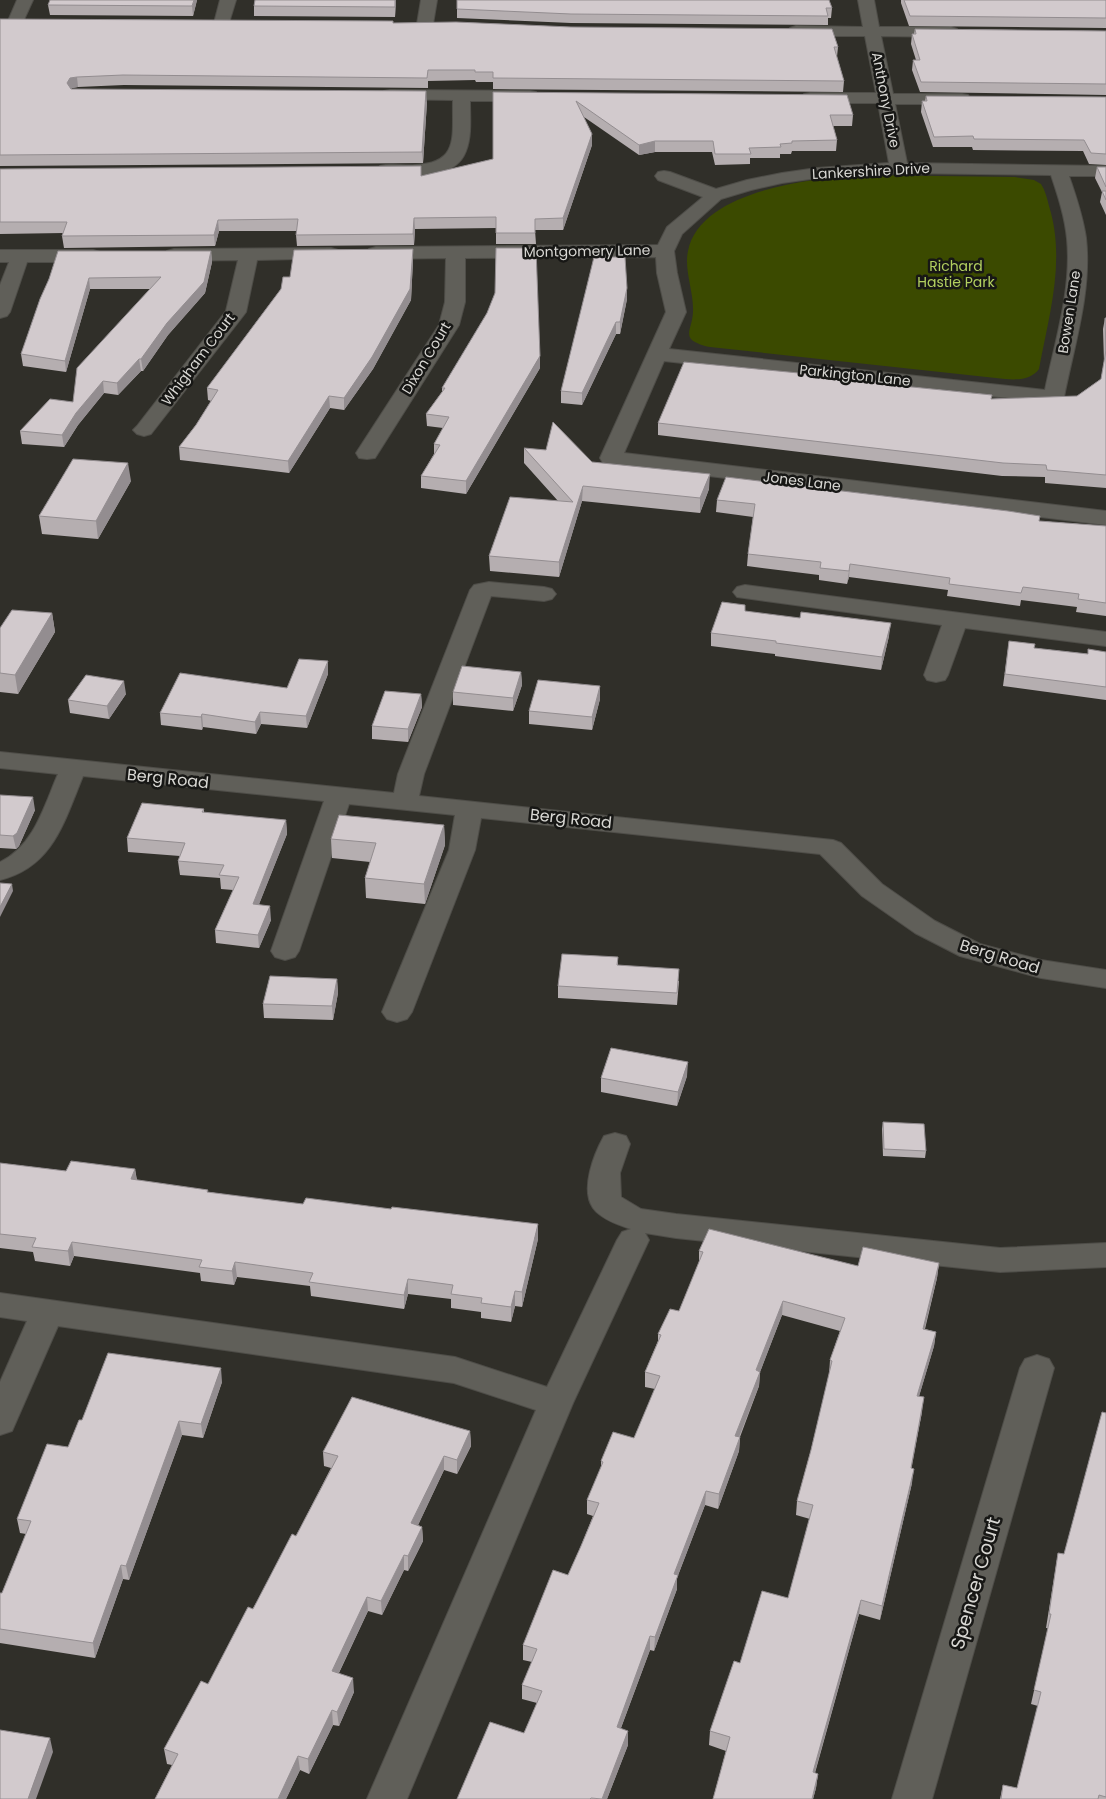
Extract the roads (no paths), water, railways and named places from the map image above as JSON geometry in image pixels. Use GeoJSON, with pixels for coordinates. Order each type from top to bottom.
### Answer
{"type":"FeatureCollection","features":[{"type":"Feature","properties":{"kind":"street"},"geometry":{"type":"LineString","coordinates":[[8,21],[25,0]]}},
{"type":"Feature","properties":{"kind":"street"},"geometry":{"type":"LineString","coordinates":[[222,23],[228,0]]}},
{"type":"Feature","properties":{"kind":"street"},"geometry":{"type":"LineString","coordinates":[[429,0],[418,24],[445,25]]}},
{"type":"Feature","properties":{"kind":"street","name":"Anthony Drive"},"geometry":{"type":"LineString","coordinates":[[866,0],[899,168]]}},
{"type":"Feature","properties":{"kind":"street"},"geometry":{"type":"LineString","coordinates":[[8,21],[35,21]]}},
{"type":"Feature","properties":{"kind":"street"},"geometry":{"type":"LineString","coordinates":[[203,23],[242,23]]}},
{"type":"Feature","properties":{"kind":"street"},"geometry":{"type":"LineString","coordinates":[[785,31],[970,33]]}},
{"type":"Feature","properties":{"kind":"street"},"geometry":{"type":"LineString","coordinates":[[372,94],[550,96]]}},
{"type":"Feature","properties":{"kind":"street"},"geometry":{"type":"LineString","coordinates":[[373,170],[422,170],[441,167],[452,162],[458,152],[462,95]]}},
{"type":"Feature","properties":{"kind":"street"},"geometry":{"type":"LineString","coordinates":[[795,98],[981,99]]}},
{"type":"Feature","properties":{"kind":"street","name":"Lankershire Drive"},"geometry":{"type":"LineString","coordinates":[[665,251],[674,231],[715,195],[747,185],[817,173],[899,168],[1106,171]]}},
{"type":"Feature","properties":{"kind":"street","name":"Bowen Lane"},"geometry":{"type":"LineString","coordinates":[[1054,397],[1075,290],[1077,248],[1071,211],[1058,170]]}},
{"type":"Feature","properties":{"kind":"street"},"geometry":{"type":"LineString","coordinates":[[664,176],[715,195]]}},
{"type":"Feature","properties":{"kind":"street"},"geometry":{"type":"LineString","coordinates":[[657,354],[676,312],[667,273],[665,251]]}},
{"type":"Feature","properties":{"kind":"street","name":"Montgomery Lane"},"geometry":{"type":"LineString","coordinates":[[160,255],[665,251]]}},
{"type":"Feature","properties":{"kind":"street","name":"Dixon Court"},"geometry":{"type":"LineString","coordinates":[[367,453],[449,326],[455,302],[456,253]]}},
{"type":"Feature","properties":{"kind":"street","name":"Whigham Court"},"geometry":{"type":"LineString","coordinates":[[144,430],[236,312],[249,255]]}},
{"type":"Feature","properties":{"kind":"street"},"geometry":{"type":"LineString","coordinates":[[0,256],[110,256]]}},
{"type":"Feature","properties":{"kind":"street"},"geometry":{"type":"LineString","coordinates":[[0,312],[20,256]]}},
{"type":"Feature","properties":{"kind":"street","name":"Parkington Lane"},"geometry":{"type":"LineString","coordinates":[[657,354],[1054,397]]}},
{"type":"Feature","properties":{"kind":"street","name":"Jones Lane"},"geometry":{"type":"LineString","coordinates":[[657,354],[611,458],[1106,518]]}},
{"type":"Feature","properties":{"kind":"street"},"geometry":{"type":"LineString","coordinates":[[405,802],[411,774],[482,590],[489,588],[544,594]]}},
{"type":"Feature","properties":{"kind":"street"},"geometry":{"type":"LineString","coordinates":[[744,592],[1106,639]]}},
{"type":"Feature","properties":{"kind":"street"},"geometry":{"type":"LineString","coordinates":[[936,675],[956,620]]}},
{"type":"Feature","properties":{"kind":"street","name":"Berg Road"},"geometry":{"type":"LineString","coordinates":[[0,760],[824,846],[832,850],[855,870],[872,890],[925,927],[970,950],[1041,969],[1106,979]]}},
{"type":"Feature","properties":{"kind":"street"},"geometry":{"type":"LineString","coordinates":[[0,872],[16,866],[32,853],[43,835],[74,768]]}},
{"type":"Feature","properties":{"kind":"street"},"geometry":{"type":"LineString","coordinates":[[285,952],[339,796]]}},
{"type":"Feature","properties":{"kind":"street"},"geometry":{"type":"LineString","coordinates":[[397,1012],[462,850],[469,808]]}},
{"type":"Feature","properties":{"kind":"street"},"geometry":{"type":"LineString","coordinates":[[615,1144],[604,1173],[605,1201],[617,1212],[629,1218],[676,1226],[1000,1260],[1106,1256]]}},
{"type":"Feature","properties":{"kind":"street"},"geometry":{"type":"LineString","coordinates":[[387,1799],[556,1403],[633,1240]]}},
{"type":"Feature","properties":{"kind":"street"},"geometry":{"type":"LineString","coordinates":[[0,1306],[48,1311],[455,1370],[556,1403]]}},
{"type":"Feature","properties":{"kind":"street"},"geometry":{"type":"LineString","coordinates":[[0,1421],[48,1311]]}},
{"type":"Feature","properties":{"kind":"street","name":"Spencer Court"},"geometry":{"type":"LineString","coordinates":[[912,1799],[1037,1368]]}},
{"type":"Feature","properties":{"kind":"park label","name":"Richard Hastie Park"},"geometry":{"type":"Point","coordinates":[956,274]}}]}
